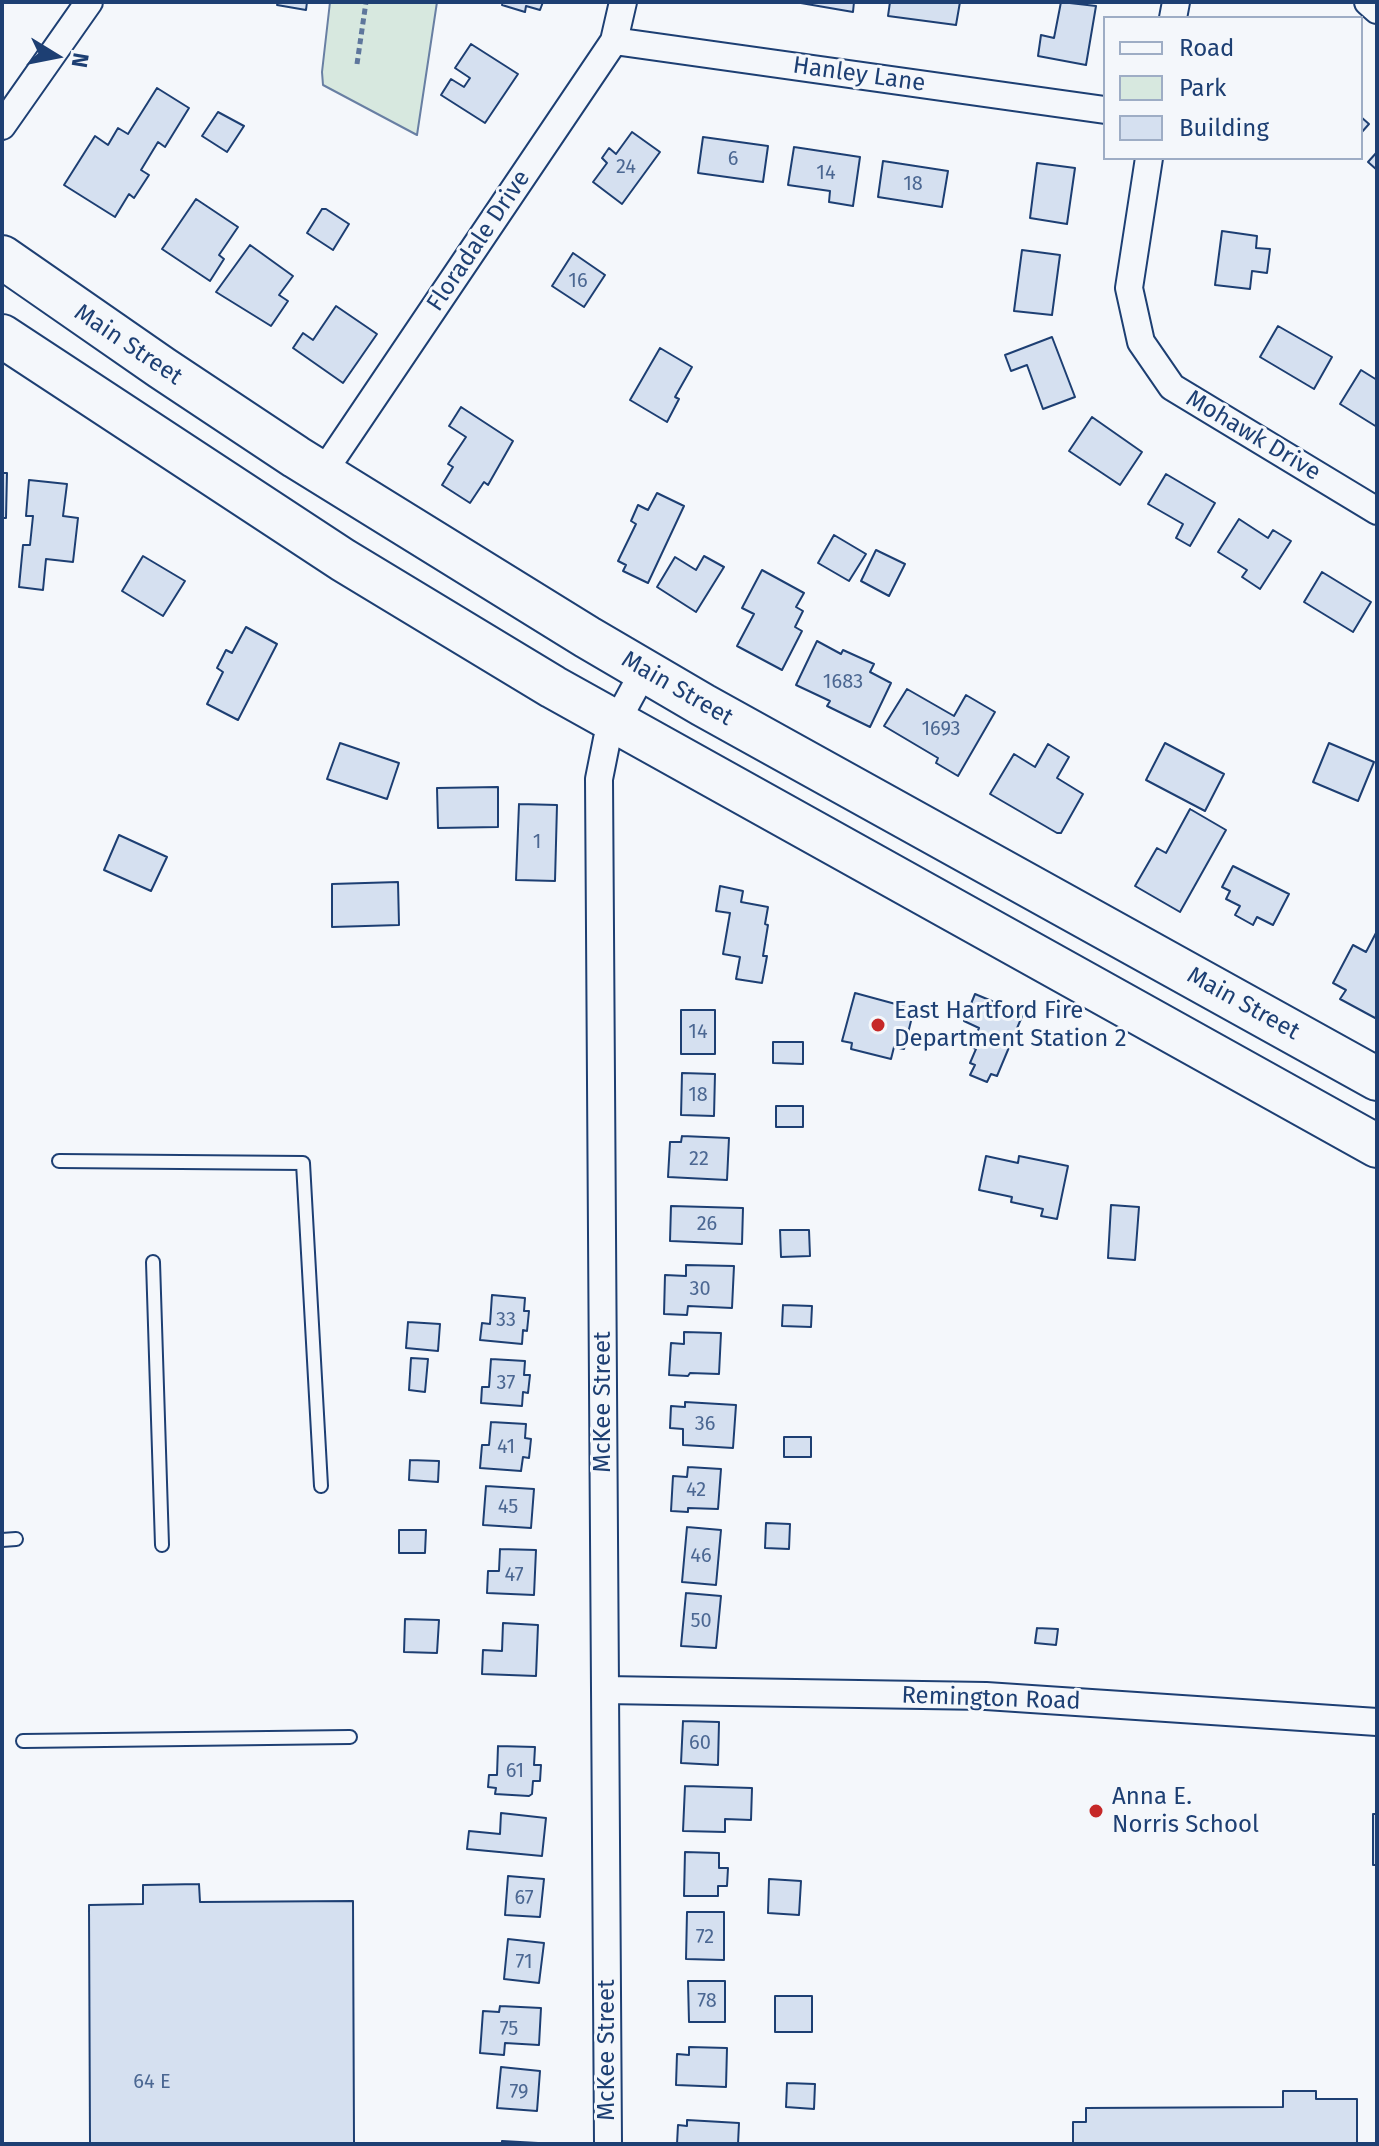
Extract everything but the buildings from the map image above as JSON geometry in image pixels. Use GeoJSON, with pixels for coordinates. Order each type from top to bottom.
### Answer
{"type":"FeatureCollection","features":[{"type":"Feature","properties":{"kind":"highway","name":"Main Street"},"geometry":{"type":"LineString","coordinates":[[2,257],[322,474],[644,671],[1377,1079]]}},
{"type":"Feature","properties":{"kind":"highway"},"geometry":{"type":"LineString","coordinates":[[2,336],[343,560],[615,723],[1377,1146]]}},
{"type":"Feature","properties":{"kind":"highway"},"geometry":{"type":"LineString","coordinates":[[911,888],[939,836]]}},
{"type":"Feature","properties":{"kind":"street"},"geometry":{"type":"LineString","coordinates":[[2,126],[89,2]]}},
{"type":"Feature","properties":{"kind":"street","name":"Floradale Drive"},"geometry":{"type":"LineString","coordinates":[[322,474],[614,41],[623,2]]}},
{"type":"Feature","properties":{"kind":"street"},"geometry":{"type":"LineString","coordinates":[[1368,2],[1377,10]]}},
{"type":"Feature","properties":{"kind":"street","name":"Hanley Lane"},"geometry":{"type":"LineString","coordinates":[[614,41],[1103,110]]}},
{"type":"Feature","properties":{"kind":"street","name":"Mohawk Drive"},"geometry":{"type":"LineString","coordinates":[[1149,160],[1129,288],[1141,342],[1172,387],[1377,511]]}},
{"type":"Feature","properties":{"kind":"street","name":"McKee Street"},"geometry":{"type":"LineString","coordinates":[[608,2144],[599,779],[605,745],[644,671]]}},
{"type":"Feature","properties":{"kind":"street","name":"Remington Road"},"geometry":{"type":"LineString","coordinates":[[605,1690],[986,1696],[1377,1722]]}},
{"type":"Feature","properties":{"kind":"lane"},"geometry":{"type":"LineString","coordinates":[[59,1161],[303,1163],[321,1486]]}},
{"type":"Feature","properties":{"kind":"lane"},"geometry":{"type":"LineString","coordinates":[[153,1262],[162,1545]]}},
{"type":"Feature","properties":{"kind":"lane"},"geometry":{"type":"LineString","coordinates":[[23,1741],[350,1737]]}},
{"type":"Feature","properties":{"kind":"path"},"geometry":{"type":"LineString","coordinates":[[357,64],[366,2]]}},
{"type":"Feature","properties":{"kind":"green space"},"geometry":{"type":"Polygon","coordinates":[[[330,2],[437,2],[417,135],[323,85],[330,2]]]}},
{"type":"Feature","properties":{"kind":"place","name":"East Hartford Fire Department Station 2"},"geometry":{"type":"Point","coordinates":[878,1025]}},
{"type":"Feature","properties":{"kind":"place","name":"Anna E. Norris School"},"geometry":{"type":"Point","coordinates":[1096,1811]}}]}
